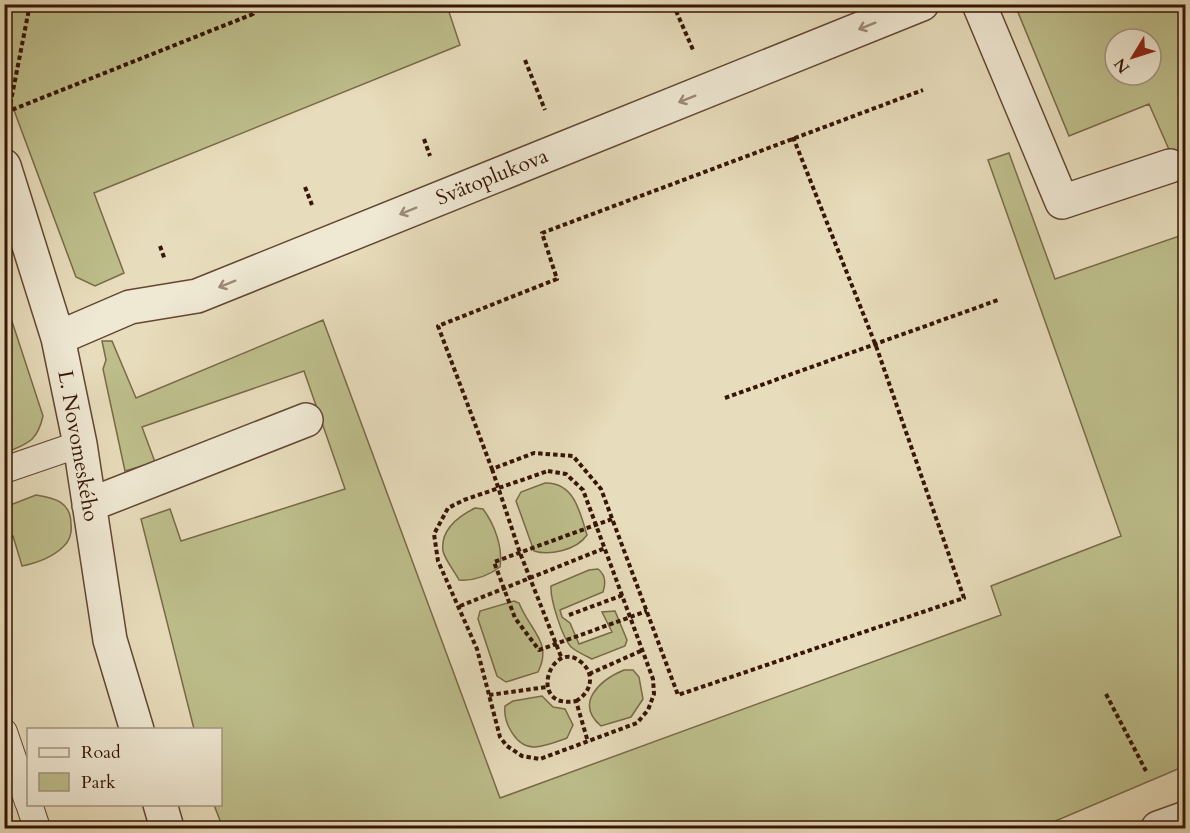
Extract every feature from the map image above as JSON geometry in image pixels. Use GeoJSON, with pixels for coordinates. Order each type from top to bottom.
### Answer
{"type":"FeatureCollection","features":[{"type":"Feature","properties":{"kind":"street","name":"Svätoplukova"},"geometry":{"type":"LineString","coordinates":[[58,338],[130,307],[197,296],[922,4]]}},
{"type":"Feature","properties":{"kind":"street"},"geometry":{"type":"LineString","coordinates":[[979,4],[1062,202],[1170,166]]}},
{"type":"Feature","properties":{"kind":"street","name":"L. Novomeského"},"geometry":{"type":"LineString","coordinates":[[4,166],[58,338],[80,444],[111,640],[137,728]]}},
{"type":"Feature","properties":{"kind":"street"},"geometry":{"type":"LineString","coordinates":[[89,505],[306,420]]}},
{"type":"Feature","properties":{"kind":"street"},"geometry":{"type":"LineString","coordinates":[[161,806],[167,828]]}},
{"type":"Feature","properties":{"kind":"street"},"geometry":{"type":"LineString","coordinates":[[1158,828],[1185,818]]}},
{"type":"Feature","properties":{"kind":"lane"},"geometry":{"type":"LineString","coordinates":[[4,470],[80,444]]}},
{"type":"Feature","properties":{"kind":"lane"},"geometry":{"type":"LineString","coordinates":[[4,732],[27,797]]}},
{"type":"Feature","properties":{"kind":"lane"},"geometry":{"type":"LineString","coordinates":[[30,806],[38,828]]}},
{"type":"Feature","properties":{"kind":"path"},"geometry":{"type":"LineString","coordinates":[[30,4],[9,111],[253,14],[256,4]]}},
{"type":"Feature","properties":{"kind":"path"},"geometry":{"type":"LineString","coordinates":[[673,4],[697,58]]}},
{"type":"Feature","properties":{"kind":"path"},"geometry":{"type":"LineString","coordinates":[[525,60],[547,117]]}},
{"type":"Feature","properties":{"kind":"path"},"geometry":{"type":"LineString","coordinates":[[562,659],[520,553],[496,488],[492,469],[438,326],[557,279],[542,233],[923,90]]}},
{"type":"Feature","properties":{"kind":"path"},"geometry":{"type":"LineString","coordinates":[[492,469],[534,453],[573,456],[601,489],[678,695],[964,598],[876,346],[793,137]]}},
{"type":"Feature","properties":{"kind":"path"},"geometry":{"type":"LineString","coordinates":[[424,139],[433,162]]}},
{"type":"Feature","properties":{"kind":"path"},"geometry":{"type":"LineString","coordinates":[[305,187],[314,209]]}},
{"type":"Feature","properties":{"kind":"path"},"geometry":{"type":"LineString","coordinates":[[725,398],[876,346],[998,300]]}},
{"type":"Feature","properties":{"kind":"path"},"geometry":{"type":"LineString","coordinates":[[548,471],[566,474],[583,490],[597,525],[644,650],[653,679],[654,694],[648,710],[637,723],[540,759],[522,756],[507,746],[500,737],[477,649],[460,606],[438,561],[434,534],[448,508],[496,488],[548,471]]}},
{"type":"Feature","properties":{"kind":"path"},"geometry":{"type":"LineString","coordinates":[[612,519],[494,562],[515,618],[539,650],[647,611]]}},
{"type":"Feature","properties":{"kind":"path"},"geometry":{"type":"LineString","coordinates":[[460,606],[605,548]]}},
{"type":"Feature","properties":{"kind":"path"},"geometry":{"type":"LineString","coordinates":[[569,615],[623,595]]}},
{"type":"Feature","properties":{"kind":"path"},"geometry":{"type":"LineString","coordinates":[[589,674],[644,650]]}},
{"type":"Feature","properties":{"kind":"path"},"geometry":{"type":"LineString","coordinates":[[572,658],[581,662],[589,674],[588,690],[584,697],[567,703],[558,700],[547,687],[547,676],[551,666],[562,659],[572,658]]}},
{"type":"Feature","properties":{"kind":"path"},"geometry":{"type":"LineString","coordinates":[[489,695],[547,687]]}},
{"type":"Feature","properties":{"kind":"path"},"geometry":{"type":"LineString","coordinates":[[1106,694],[1146,771]]}},
{"type":"Feature","properties":{"kind":"path"},"geometry":{"type":"LineString","coordinates":[[576,701],[588,742]]}},
{"type":"Feature","properties":{"kind":"green space"},"geometry":{"type":"Polygon","coordinates":[[[5,4],[466,5],[449,12],[460,45],[94,193],[124,273],[95,286],[76,277],[5,86],[5,4]]]}},
{"type":"Feature","properties":{"kind":"green space"},"geometry":{"type":"Polygon","coordinates":[[[1015,5],[1185,5],[1185,186],[1149,104],[1069,136],[1015,5]]]}},
{"type":"Feature","properties":{"kind":"green space"},"geometry":{"type":"Polygon","coordinates":[[[1009,153],[1055,279],[1185,234],[1185,766],[1039,828],[223,828],[214,806],[222,806],[222,728],[194,728],[141,519],[170,509],[181,541],[345,489],[304,371],[142,427],[155,462],[125,471],[103,369],[106,360],[102,341],[112,341],[136,398],[323,320],[500,798],[1001,615],[991,586],[1121,536],[988,160],[1009,153]]]}},
{"type":"Feature","properties":{"kind":"green space"},"geometry":{"type":"Polygon","coordinates":[[[5,300],[43,416],[38,431],[30,440],[5,453],[5,300]]]}},
{"type":"Feature","properties":{"kind":"green space"},"geometry":{"type":"Polygon","coordinates":[[[545,483],[563,487],[569,493],[578,508],[587,535],[577,545],[562,551],[547,553],[534,551],[516,501],[521,492],[545,483]]]}},
{"type":"Feature","properties":{"kind":"green space"},"geometry":{"type":"Polygon","coordinates":[[[36,495],[61,502],[65,506],[70,517],[71,533],[70,538],[60,550],[39,561],[22,566],[13,536],[5,539],[5,507],[36,495]]]}},
{"type":"Feature","properties":{"kind":"green space"},"geometry":{"type":"Polygon","coordinates":[[[475,508],[483,509],[494,529],[499,545],[500,567],[481,577],[459,580],[444,555],[444,536],[452,524],[475,508]]]}},
{"type":"Feature","properties":{"kind":"green space"},"geometry":{"type":"Polygon","coordinates":[[[598,569],[605,579],[603,592],[560,610],[562,617],[570,623],[579,644],[612,632],[602,612],[615,611],[627,640],[625,646],[592,659],[573,649],[568,642],[560,627],[551,586],[589,570],[598,569]]]}},
{"type":"Feature","properties":{"kind":"green space"},"geometry":{"type":"Polygon","coordinates":[[[514,601],[519,603],[538,637],[543,652],[538,672],[506,682],[497,676],[478,619],[480,611],[514,601]]]}},
{"type":"Feature","properties":{"kind":"green space"},"geometry":{"type":"Polygon","coordinates":[[[624,670],[633,670],[639,677],[643,699],[631,717],[601,726],[593,717],[590,709],[593,693],[606,680],[624,670]]]}},
{"type":"Feature","properties":{"kind":"green space"},"geometry":{"type":"Polygon","coordinates":[[[542,696],[553,707],[565,709],[573,725],[567,738],[543,746],[528,746],[512,733],[506,719],[505,706],[513,701],[542,696]]]}}]}
